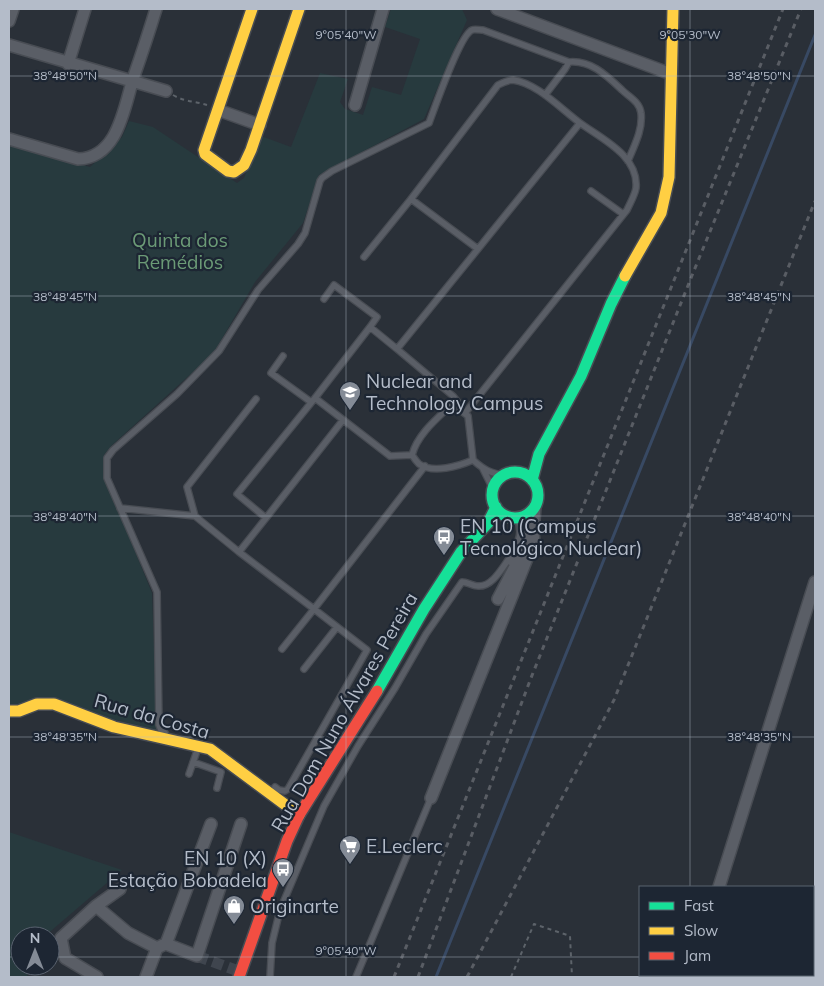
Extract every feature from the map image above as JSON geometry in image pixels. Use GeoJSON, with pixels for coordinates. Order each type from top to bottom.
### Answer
{"type":"FeatureCollection","features":[{"type":"Feature","properties":{"kind":"main road"},"geometry":{"type":"LineString","coordinates":[[252,9],[204,150],[205,154],[228,171],[234,172],[244,165],[252,150],[299,9]]}},
{"type":"Feature","properties":{"kind":"main road"},"geometry":{"type":"LineString","coordinates":[[532,480],[539,454],[581,376],[611,304],[661,213],[669,177],[672,117],[673,9]]}},
{"type":"Feature","properties":{"kind":"main road"},"geometry":{"type":"LineString","coordinates":[[517,472],[525,474],[532,480],[538,493],[538,500],[531,512],[520,518],[512,518],[505,516],[494,502],[494,488],[504,475],[517,472],[539,454]]}},
{"type":"Feature","properties":{"kind":"main road","name":"Rua Dom Nuno Álvares Pereira"},"geometry":{"type":"LineString","coordinates":[[239,977],[287,840],[299,814],[461,552],[488,523],[494,502]]}},
{"type":"Feature","properties":{"kind":"main road"},"geometry":{"type":"LineString","coordinates":[[488,523],[505,516]]}},
{"type":"Feature","properties":{"kind":"main road","name":"Rua da Costa"},"geometry":{"type":"LineString","coordinates":[[14,711],[37,704],[54,704],[114,727],[210,749],[299,814]]}},
{"type":"Feature","properties":{"kind":"street"},"geometry":{"type":"LineString","coordinates":[[9,21],[13,9]]}},
{"type":"Feature","properties":{"kind":"street"},"geometry":{"type":"LineString","coordinates":[[68,64],[85,9]]}},
{"type":"Feature","properties":{"kind":"street"},"geometry":{"type":"LineString","coordinates":[[9,139],[78,159],[87,159],[95,155],[109,143],[122,120],[132,82],[156,9]]}},
{"type":"Feature","properties":{"kind":"street"},"geometry":{"type":"LineString","coordinates":[[356,105],[383,9]]}},
{"type":"Feature","properties":{"kind":"street"},"geometry":{"type":"LineString","coordinates":[[497,9],[671,74]]}},
{"type":"Feature","properties":{"kind":"street"},"geometry":{"type":"LineString","coordinates":[[9,46],[166,91]]}},
{"type":"Feature","properties":{"kind":"street"},"geometry":{"type":"LineString","coordinates":[[218,110],[260,125]]}},
{"type":"Feature","properties":{"kind":"street"},"geometry":{"type":"LineString","coordinates":[[431,798],[534,541],[535,507]]}},
{"type":"Feature","properties":{"kind":"street"},"geometry":{"type":"LineString","coordinates":[[520,518],[524,534],[495,599],[533,532]]}},
{"type":"Feature","properties":{"kind":"street"},"geometry":{"type":"LineString","coordinates":[[719,886],[815,582]]}},
{"type":"Feature","properties":{"kind":"street"},"geometry":{"type":"LineString","coordinates":[[146,977],[162,946],[211,824]]}},
{"type":"Feature","properties":{"kind":"street"},"geometry":{"type":"LineString","coordinates":[[96,906],[128,933],[162,946],[197,956],[240,824]]}},
{"type":"Feature","properties":{"kind":"street"},"geometry":{"type":"LineString","coordinates":[[97,977],[65,958],[61,938],[96,906],[120,889]]}},
{"type":"Feature","properties":{"kind":"lane"},"geometry":{"type":"LineString","coordinates":[[238,761],[210,745],[167,734],[161,730],[159,725],[157,592],[107,478],[108,458],[113,450],[177,394],[219,351],[258,290],[298,244],[305,233],[322,178],[332,171],[429,122],[465,36],[472,30],[483,30],[568,62],[579,61],[603,72],[640,105],[642,114],[640,132],[628,161]]}},
{"type":"Feature","properties":{"kind":"lane"},"geometry":{"type":"LineString","coordinates":[[545,95],[565,70],[568,62]]}},
{"type":"Feature","properties":{"kind":"lane"},"geometry":{"type":"LineString","coordinates":[[364,257],[498,85],[511,80],[528,85],[545,95],[580,124],[621,152],[628,161],[635,172],[636,189],[623,214],[465,413]]}},
{"type":"Feature","properties":{"kind":"lane"},"geometry":{"type":"LineString","coordinates":[[397,349],[580,124]]}},
{"type":"Feature","properties":{"kind":"lane"},"geometry":{"type":"LineString","coordinates":[[591,191],[623,214]]}},
{"type":"Feature","properties":{"kind":"lane"},"geometry":{"type":"LineString","coordinates":[[411,199],[478,249]]}},
{"type":"Feature","properties":{"kind":"lane"},"geometry":{"type":"LineString","coordinates":[[266,518],[237,494],[313,400],[376,317],[334,285],[324,299]]}},
{"type":"Feature","properties":{"kind":"lane"},"geometry":{"type":"LineString","coordinates":[[370,327],[457,401],[424,432],[414,446],[412,455]]}},
{"type":"Feature","properties":{"kind":"lane"},"geometry":{"type":"LineString","coordinates":[[283,356],[271,373],[344,420],[390,456],[412,455]]}},
{"type":"Feature","properties":{"kind":"lane"},"geometry":{"type":"LineString","coordinates":[[195,516],[187,487],[256,399]]}},
{"type":"Feature","properties":{"kind":"lane"},"geometry":{"type":"LineString","coordinates":[[448,408],[460,410],[468,416],[473,460],[483,469],[495,474],[504,475]]}},
{"type":"Feature","properties":{"kind":"lane"},"geometry":{"type":"LineString","coordinates":[[239,552],[344,420]]}},
{"type":"Feature","properties":{"kind":"lane"},"geometry":{"type":"LineString","coordinates":[[412,455],[420,464],[432,469],[463,465],[473,460]]}},
{"type":"Feature","properties":{"kind":"lane"},"geometry":{"type":"LineString","coordinates":[[282,649],[425,466]]}},
{"type":"Feature","properties":{"kind":"lane"},"geometry":{"type":"LineString","coordinates":[[483,469],[491,485],[494,502]]}},
{"type":"Feature","properties":{"kind":"lane"},"geometry":{"type":"LineString","coordinates":[[120,508],[195,516],[367,650],[288,788],[285,791],[279,790],[272,785]]}},
{"type":"Feature","properties":{"kind":"lane"},"geometry":{"type":"LineString","coordinates":[[270,977],[272,943],[284,902],[324,806],[358,746],[395,688],[426,634],[462,582],[477,586],[487,584],[497,575],[521,542]]}},
{"type":"Feature","properties":{"kind":"lane"},"geometry":{"type":"LineString","coordinates":[[304,669],[336,626]]}},
{"type":"Feature","properties":{"kind":"lane"},"geometry":{"type":"LineString","coordinates":[[189,774],[199,746]]}},
{"type":"Feature","properties":{"kind":"lane"},"geometry":{"type":"LineString","coordinates":[[193,762],[221,772],[217,788]]}},
{"type":"Feature","properties":{"kind":"lane"},"geometry":{"type":"LineString","coordinates":[[356,977],[431,798]]}},
{"type":"Feature","properties":{"kind":"path"},"geometry":{"type":"LineString","coordinates":[[166,91],[184,101],[196,101],[218,110]]}},
{"type":"Feature","properties":{"kind":"path"},"geometry":{"type":"LineString","coordinates":[[511,977],[534,924],[570,936],[572,977]]}},
{"type":"Feature","properties":{"kind":"green space","name":"Quinta dos Remédios"},"geometry":{"type":"Polygon","coordinates":[[[391,9],[462,9],[467,20],[424,119],[319,175],[303,223],[255,282],[213,354],[111,446],[104,455],[103,473],[152,593],[157,732],[91,713],[9,707],[9,144],[90,167],[122,137],[129,121],[153,127],[237,183],[244,178],[261,136],[291,147],[320,73],[348,79],[340,102],[345,109],[363,115],[372,87],[401,95],[420,39],[385,27],[391,9]]]}},
{"type":"Feature","properties":{"kind":"green space"},"geometry":{"type":"Polygon","coordinates":[[[9,832],[122,870],[57,926],[10,926],[10,976],[27,976],[9,977],[9,832]]]}},
{"type":"Feature","properties":{"kind":"waterway"},"geometry":{"type":"LineString","coordinates":[[436,977],[815,35]]}},
{"type":"Feature","properties":{"kind":"tunnel"},"geometry":{"type":"LineString","coordinates":[[197,956],[241,972]]}},
{"type":"Feature","properties":{"kind":"railway"},"geometry":{"type":"LineString","coordinates":[[394,977],[783,9]]}},
{"type":"Feature","properties":{"kind":"railway"},"geometry":{"type":"LineString","coordinates":[[418,977],[531,678],[801,9]]}},
{"type":"Feature","properties":{"kind":"railway"},"geometry":{"type":"LineString","coordinates":[[467,977],[614,700],[815,201]]}},
{"type":"Feature","properties":{"kind":"traffic: fast"},"geometry":{"type":"LineString","coordinates":[[532,480],[539,454],[581,376],[611,304],[625,276]]}},
{"type":"Feature","properties":{"kind":"traffic: fast"},"geometry":{"type":"LineString","coordinates":[[515,472],[528,476],[534,482],[538,495],[534,508],[528,514],[515,518],[502,514],[496,508],[492,495],[496,482],[502,476],[515,472]]}},
{"type":"Feature","properties":{"kind":"traffic: fast"},"geometry":{"type":"LineString","coordinates":[[377,691],[424,609],[461,552],[488,523],[496,507]]}},
{"type":"Feature","properties":{"kind":"traffic: slow"},"geometry":{"type":"LineString","coordinates":[[252,9],[204,150],[205,154],[228,171],[234,172],[244,165],[251,150],[299,9]]}},
{"type":"Feature","properties":{"kind":"traffic: slow"},"geometry":{"type":"LineString","coordinates":[[625,276],[661,213],[669,177],[673,9]]}},
{"type":"Feature","properties":{"kind":"traffic: slow"},"geometry":{"type":"LineString","coordinates":[[9,711],[19,711],[37,704],[54,704],[114,727],[210,749],[299,815]]}},
{"type":"Feature","properties":{"kind":"traffic: jam"},"geometry":{"type":"LineString","coordinates":[[239,977],[287,841],[299,815],[377,691]]}},
{"type":"Feature","properties":{"kind":"place","name":"Nuclear and Technology Campus"},"geometry":{"type":"Point","coordinates":[350,411]}},
{"type":"Feature","properties":{"kind":"place","name":"EN 10 (Campus Tecnológico Nuclear)"},"geometry":{"type":"Point","coordinates":[444,556]}},
{"type":"Feature","properties":{"kind":"place","name":"E.Leclerc"},"geometry":{"type":"Point","coordinates":[350,865]}},
{"type":"Feature","properties":{"kind":"place","name":"EN 10 (X) Estação Bobadela"},"geometry":{"type":"Point","coordinates":[283,888]}},
{"type":"Feature","properties":{"kind":"place","name":"Originarte"},"geometry":{"type":"Point","coordinates":[234,925]}}]}
